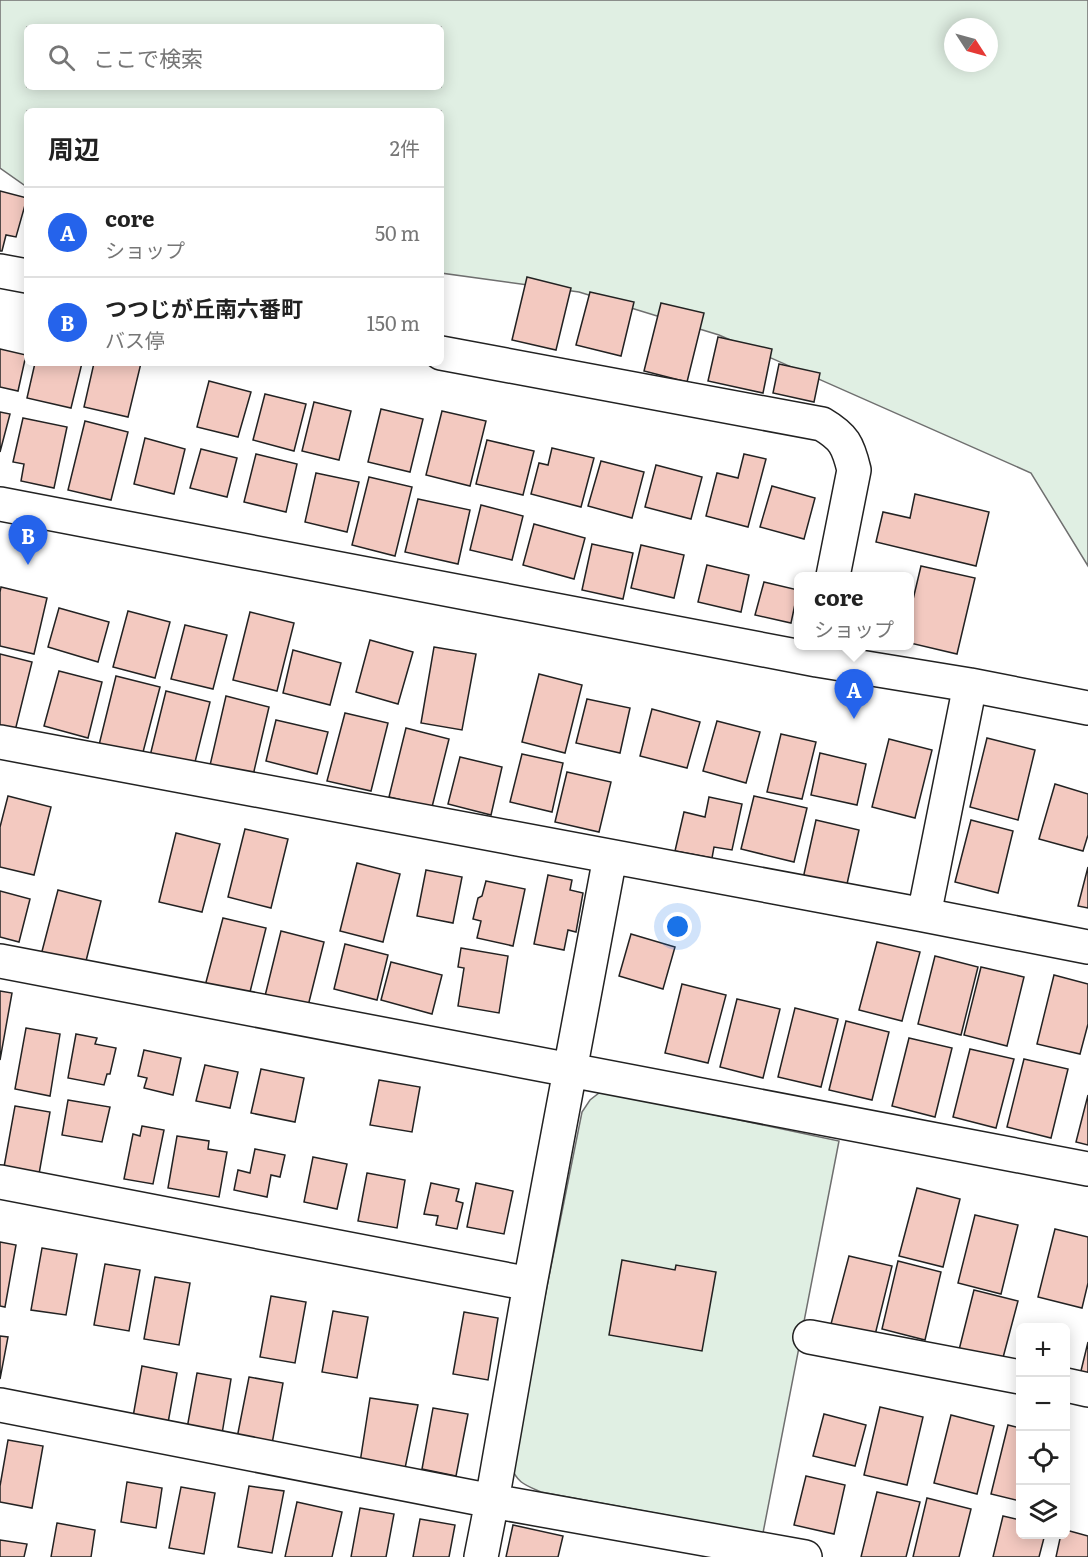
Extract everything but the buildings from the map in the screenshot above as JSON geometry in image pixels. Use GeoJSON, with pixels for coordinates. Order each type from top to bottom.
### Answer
{"type":"FeatureCollection","features":[{"type":"Feature","properties":{"kind":"street"},"geometry":{"type":"LineString","coordinates":[[0,271],[24,275]]}},
{"type":"Feature","properties":{"kind":"street"},"geometry":{"type":"LineString","coordinates":[[444,354],[822,424],[839,434],[850,454],[854,470],[834,572]]}},
{"type":"Feature","properties":{"kind":"street"},"geometry":{"type":"LineString","coordinates":[[0,504],[794,649]]}},
{"type":"Feature","properties":{"kind":"street"},"geometry":{"type":"LineString","coordinates":[[802,650],[1088,708]]}},
{"type":"Feature","properties":{"kind":"street"},"geometry":{"type":"LineString","coordinates":[[924,915],[970,685]]}},
{"type":"Feature","properties":{"kind":"street"},"geometry":{"type":"LineString","coordinates":[[0,742],[1088,947]]}},
{"type":"Feature","properties":{"kind":"street"},"geometry":{"type":"LineString","coordinates":[[480,1557],[610,857]]}},
{"type":"Feature","properties":{"kind":"street"},"geometry":{"type":"LineString","coordinates":[[0,960],[1088,1169]]}},
{"type":"Feature","properties":{"kind":"street"},"geometry":{"type":"LineString","coordinates":[[0,1182],[530,1284]]}},
{"type":"Feature","properties":{"kind":"street"},"geometry":{"type":"LineString","coordinates":[[810,1337],[1016,1376]]}},
{"type":"Feature","properties":{"kind":"street"},"geometry":{"type":"LineString","coordinates":[[1070,1386],[1088,1390]]}},
{"type":"Feature","properties":{"kind":"street"},"geometry":{"type":"LineString","coordinates":[[0,1405],[492,1501],[805,1557]]}},
{"type":"Feature","properties":{"kind":"green space"},"geometry":{"type":"Polygon","coordinates":[[[0,0],[1088,0],[1088,566],[1031,473],[719,335],[579,292],[444,273],[444,108],[24,108],[24,185],[0,168],[0,0]]]}},
{"type":"Feature","properties":{"kind":"green space"},"geometry":{"type":"Polygon","coordinates":[[[599,1093],[611,1093],[839,1141],[763,1533],[541,1492],[522,1483],[511,1466],[582,1112],[590,1100],[599,1093]]]}},
{"type":"Feature","properties":{"kind":"place","name":"つつじが丘南六番町"},"geometry":{"type":"Point","coordinates":[28,565]}},
{"type":"Feature","properties":{"kind":"place","name":"core"},"geometry":{"type":"Point","coordinates":[854,719]}}]}
